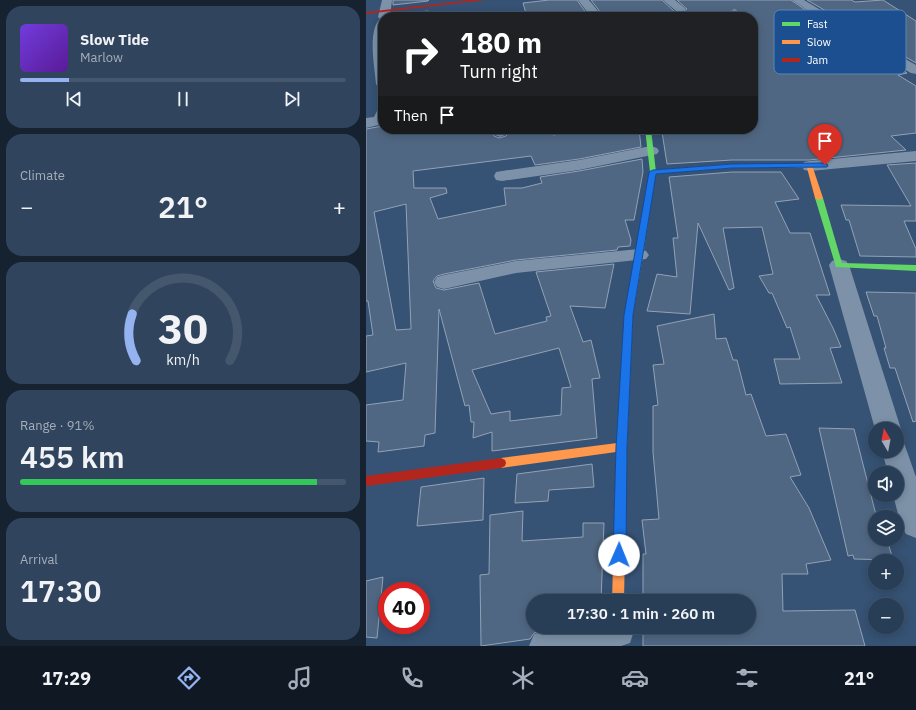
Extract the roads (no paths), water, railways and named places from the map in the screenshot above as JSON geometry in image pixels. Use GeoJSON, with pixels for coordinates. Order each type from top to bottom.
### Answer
{"type":"FeatureCollection","features":[{"type":"Feature","properties":{"kind":"street"},"geometry":{"type":"LineString","coordinates":[[393,12],[484,0]]}},
{"type":"Feature","properties":{"kind":"street"},"geometry":{"type":"LineString","coordinates":[[582,0],[593,12]]}},
{"type":"Feature","properties":{"kind":"street"},"geometry":{"type":"LineString","coordinates":[[668,0],[680,8]]}},
{"type":"Feature","properties":{"kind":"street"},"geometry":{"type":"LineString","coordinates":[[797,0],[814,10]]}},
{"type":"Feature","properties":{"kind":"street"},"geometry":{"type":"LineString","coordinates":[[366,13],[378,13]]}},
{"type":"Feature","properties":{"kind":"street"},"geometry":{"type":"LineString","coordinates":[[906,64],[916,70]]}},
{"type":"Feature","properties":{"kind":"street"},"geometry":{"type":"LineString","coordinates":[[618,594],[622,447],[629,315],[653,172],[649,134]]}},
{"type":"Feature","properties":{"kind":"street"},"geometry":{"type":"LineString","coordinates":[[502,176],[579,165],[651,151]]}},
{"type":"Feature","properties":{"kind":"street"},"geometry":{"type":"LineString","coordinates":[[653,172],[732,166],[810,166],[916,156]]}},
{"type":"Feature","properties":{"kind":"street"},"geometry":{"type":"LineString","coordinates":[[810,166],[886,422]]}},
{"type":"Feature","properties":{"kind":"street"},"geometry":{"type":"LineString","coordinates":[[444,282],[516,267],[639,255]]}},
{"type":"Feature","properties":{"kind":"street"},"geometry":{"type":"LineString","coordinates":[[839,265],[916,268]]}},
{"type":"Feature","properties":{"kind":"street"},"geometry":{"type":"LineString","coordinates":[[366,481],[622,447]]}},
{"type":"Feature","properties":{"kind":"street"},"geometry":{"type":"LineString","coordinates":[[897,458],[916,525]]}},
{"type":"Feature","properties":{"kind":"street"},"geometry":{"type":"LineString","coordinates":[[546,646],[589,634]]}}]}
